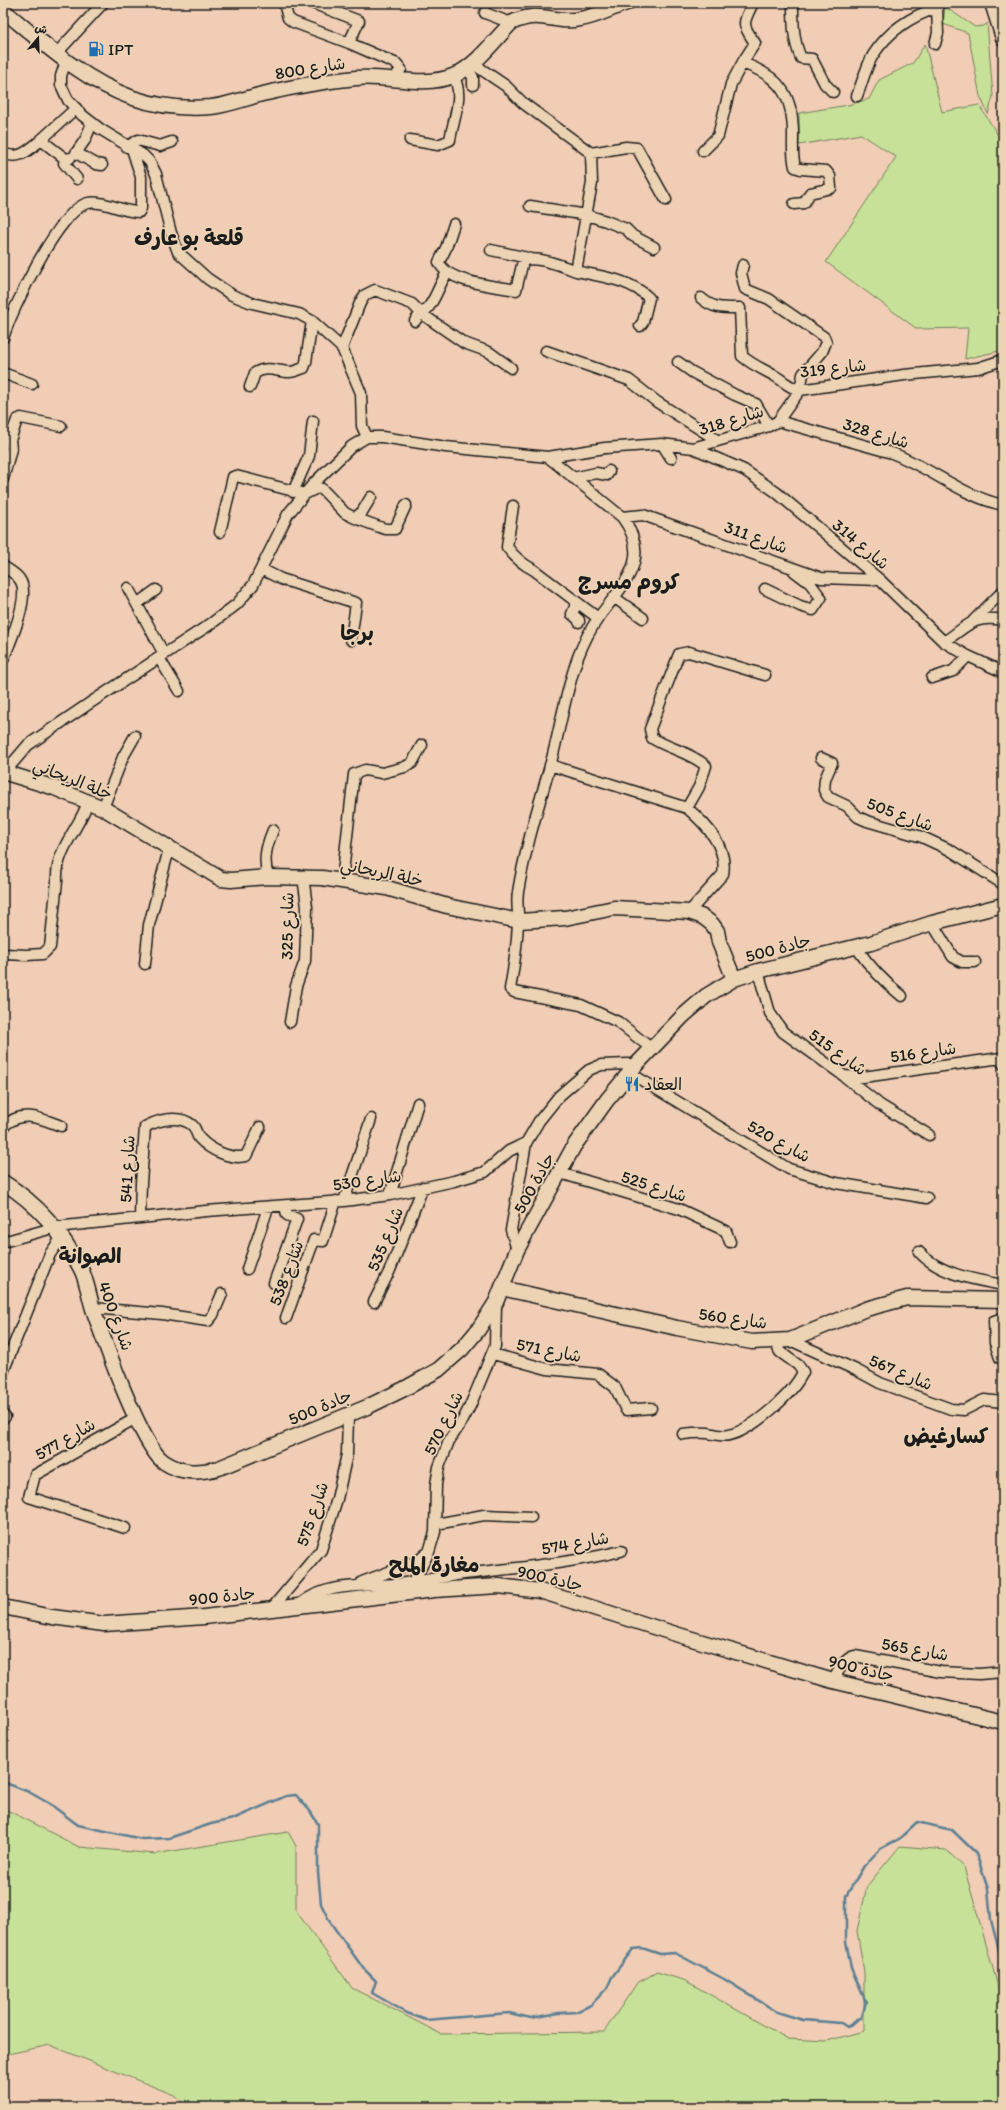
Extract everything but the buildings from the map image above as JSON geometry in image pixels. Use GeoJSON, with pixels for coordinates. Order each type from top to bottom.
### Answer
{"type":"FeatureCollection","features":[{"type":"Feature","properties":{"kind":"main road","name":"شارع 800"},"geometry":{"type":"LineString","coordinates":[[3,10],[61,57],[103,84],[133,98],[188,108],[212,107],[265,93],[336,80],[359,78],[431,80],[453,76],[469,65],[511,23],[528,16],[581,20],[627,3]]}},
{"type":"Feature","properties":{"kind":"main road"},"geometry":{"type":"LineString","coordinates":[[992,3],[1003,38]]}},
{"type":"Feature","properties":{"kind":"main road","name":"خلة الريحاني"},"geometry":{"type":"LineString","coordinates":[[4,772],[52,787],[103,808],[221,879],[232,880],[304,876],[342,881],[392,889],[447,906],[519,921],[565,918],[614,908],[689,912],[703,917],[712,924],[717,931],[719,942],[734,979]]}},
{"type":"Feature","properties":{"kind":"main road","name":"جادة 500"},"geometry":{"type":"LineString","coordinates":[[136,1418],[147,1443],[162,1462],[185,1472],[195,1473],[219,1468],[348,1415],[404,1389],[438,1370],[470,1340],[496,1302],[517,1250],[574,1146],[607,1100],[633,1070],[683,1016],[700,1001],[734,979],[856,947],[932,923],[1003,905]]}},
{"type":"Feature","properties":{"kind":"main road","name":"شارع 400"},"geometry":{"type":"LineString","coordinates":[[3,1182],[29,1200],[59,1232],[82,1270],[93,1308],[136,1418]]}},
{"type":"Feature","properties":{"kind":"main road","name":"شارع 560"},"geometry":{"type":"LineString","coordinates":[[502,1288],[719,1337],[752,1342],[775,1342],[790,1340],[866,1309],[907,1298],[1003,1300]]}},
{"type":"Feature","properties":{"kind":"main road","name":"جادة 900"},"geometry":{"type":"LineString","coordinates":[[3,1607],[52,1618],[104,1624],[204,1617],[300,1604],[434,1590],[499,1586],[521,1587],[540,1591],[682,1636],[833,1680],[1003,1722]]}},
{"type":"Feature","properties":{"kind":"street"},"geometry":{"type":"LineString","coordinates":[[4,772],[28,745],[212,623],[237,604],[247,594],[288,514],[305,494],[352,446],[367,437],[362,426],[361,393],[342,348],[312,321],[299,314],[252,303],[232,295],[191,266],[178,252],[153,168],[143,155],[92,123],[63,93],[60,76],[61,57],[102,3]]}},
{"type":"Feature","properties":{"kind":"street"},"geometry":{"type":"LineString","coordinates":[[312,3],[359,21],[349,43]]}},
{"type":"Feature","properties":{"kind":"street"},"geometry":{"type":"LineString","coordinates":[[703,151],[718,136],[731,84],[754,43],[744,28],[745,21],[753,3]]}},
{"type":"Feature","properties":{"kind":"street"},"geometry":{"type":"LineString","coordinates":[[793,3],[793,22],[798,51],[801,58],[812,58],[825,84],[833,92]]}},
{"type":"Feature","properties":{"kind":"street"},"geometry":{"type":"LineString","coordinates":[[285,6],[288,18],[293,22],[349,43],[397,64],[401,69],[394,79]]}},
{"type":"Feature","properties":{"kind":"street"},"geometry":{"type":"LineString","coordinates":[[857,96],[872,56],[889,35],[904,23],[938,6],[938,33],[935,44]]}},
{"type":"Feature","properties":{"kind":"street"},"geometry":{"type":"LineString","coordinates":[[485,13],[511,23]]}},
{"type":"Feature","properties":{"kind":"street"},"geometry":{"type":"LineString","coordinates":[[744,60],[745,64],[766,73],[774,79],[782,87],[787,97],[792,115],[792,155],[795,167],[826,171],[830,176],[831,188],[810,193],[804,203],[794,204]]}},
{"type":"Feature","properties":{"kind":"street"},"geometry":{"type":"LineString","coordinates":[[469,65],[473,77],[473,85]]}},
{"type":"Feature","properties":{"kind":"street"},"geometry":{"type":"LineString","coordinates":[[469,65],[488,72],[506,86],[522,103],[591,153],[626,147],[636,148],[666,200]]}},
{"type":"Feature","properties":{"kind":"street"},"geometry":{"type":"LineString","coordinates":[[410,140],[438,145],[450,140],[459,92],[458,82],[453,76]]}},
{"type":"Feature","properties":{"kind":"street"},"geometry":{"type":"LineString","coordinates":[[3,152],[11,156],[22,155],[76,108]]}},
{"type":"Feature","properties":{"kind":"street"},"geometry":{"type":"LineString","coordinates":[[77,179],[64,163],[76,153],[85,140],[92,123]]}},
{"type":"Feature","properties":{"kind":"street"},"geometry":{"type":"LineString","coordinates":[[41,140],[67,160]]}},
{"type":"Feature","properties":{"kind":"street"},"geometry":{"type":"LineString","coordinates":[[130,148],[138,140],[160,146],[172,142]]}},
{"type":"Feature","properties":{"kind":"street"},"geometry":{"type":"LineString","coordinates":[[3,338],[21,294],[52,238],[82,205],[92,202],[139,212],[141,208],[140,177],[130,148]]}},
{"type":"Feature","properties":{"kind":"street"},"geometry":{"type":"LineString","coordinates":[[76,153],[96,164],[102,165]]}},
{"type":"Feature","properties":{"kind":"street"},"geometry":{"type":"LineString","coordinates":[[576,271],[592,183],[591,153]]}},
{"type":"Feature","properties":{"kind":"street"},"geometry":{"type":"LineString","coordinates":[[530,206],[587,215],[618,225],[626,229],[633,236],[654,247]]}},
{"type":"Feature","properties":{"kind":"street"},"geometry":{"type":"LineString","coordinates":[[454,224],[446,248],[439,262],[441,268],[447,273],[484,284],[516,290],[523,261],[528,258]]}},
{"type":"Feature","properties":{"kind":"street"},"geometry":{"type":"LineString","coordinates":[[491,250],[557,264],[576,271],[626,282],[641,290],[649,298],[643,322],[640,326]]}},
{"type":"Feature","properties":{"kind":"street","name":"شارع 318"},"geometry":{"type":"LineString","coordinates":[[367,437],[382,437],[446,447],[548,457],[605,448],[662,444],[693,448],[774,424],[800,390],[803,374],[822,352],[826,342],[824,337],[769,299],[745,289],[740,273],[743,265]]}},
{"type":"Feature","properties":{"kind":"street"},"geometry":{"type":"LineString","coordinates":[[418,317],[430,306],[441,282],[447,273]]}},
{"type":"Feature","properties":{"kind":"street"},"geometry":{"type":"LineString","coordinates":[[342,348],[362,299],[365,295],[375,290],[412,304],[418,317],[464,343],[489,352],[511,368]]}},
{"type":"Feature","properties":{"kind":"street","name":"شارع 319"},"geometry":{"type":"LineString","coordinates":[[701,298],[709,305],[717,308],[740,308],[742,356],[753,365],[776,376],[790,388],[800,390],[978,368],[1003,360]]}},
{"type":"Feature","properties":{"kind":"street"},"geometry":{"type":"LineString","coordinates":[[250,386],[255,373],[260,370],[282,369],[290,372],[304,368],[312,321]]}},
{"type":"Feature","properties":{"kind":"street"},"geometry":{"type":"LineString","coordinates":[[546,351],[629,380],[657,402],[718,440]]}},
{"type":"Feature","properties":{"kind":"street"},"geometry":{"type":"LineString","coordinates":[[678,362],[692,372],[729,392],[756,404],[774,424]]}},
{"type":"Feature","properties":{"kind":"street"},"geometry":{"type":"LineString","coordinates":[[3,374],[32,384]]}},
{"type":"Feature","properties":{"kind":"street"},"geometry":{"type":"LineString","coordinates":[[3,479],[11,449],[10,440],[17,420],[21,418],[61,426]]}},
{"type":"Feature","properties":{"kind":"street"},"geometry":{"type":"LineString","coordinates":[[293,492],[309,456],[313,421]]}},
{"type":"Feature","properties":{"kind":"street","name":"شارع 328"},"geometry":{"type":"LineString","coordinates":[[774,424],[892,453],[908,459],[975,497],[1003,505]]}},
{"type":"Feature","properties":{"kind":"street"},"geometry":{"type":"LineString","coordinates":[[662,444],[671,458]]}},
{"type":"Feature","properties":{"kind":"street","name":"شارع 314"},"geometry":{"type":"LineString","coordinates":[[693,448],[744,470],[776,492],[880,580],[944,642],[968,656],[1003,672]]}},
{"type":"Feature","properties":{"kind":"street"},"geometry":{"type":"LineString","coordinates":[[548,457],[622,517],[630,528],[637,552],[633,569],[623,588],[598,618],[578,656],[568,689],[550,765],[538,801],[517,894],[519,921],[510,989],[514,992],[581,1005],[618,1022],[652,1049]]}},
{"type":"Feature","properties":{"kind":"street"},"geometry":{"type":"LineString","coordinates":[[573,478],[596,473],[607,475],[609,470]]}},
{"type":"Feature","properties":{"kind":"street"},"geometry":{"type":"LineString","coordinates":[[220,532],[233,477],[245,478],[305,494],[317,488],[322,489],[346,513],[355,518],[386,529],[395,529],[406,505]]}},
{"type":"Feature","properties":{"kind":"street"},"geometry":{"type":"LineString","coordinates":[[355,518],[362,512],[371,497]]}},
{"type":"Feature","properties":{"kind":"street"},"geometry":{"type":"LineString","coordinates":[[513,506],[507,547],[514,557],[525,566],[534,570],[598,618]]}},
{"type":"Feature","properties":{"kind":"street","name":"شارع 311"},"geometry":{"type":"LineString","coordinates":[[622,517],[643,515],[821,578],[880,580]]}},
{"type":"Feature","properties":{"kind":"street"},"geometry":{"type":"LineString","coordinates":[[3,566],[20,579],[23,588],[21,606],[12,640],[3,660]]}},
{"type":"Feature","properties":{"kind":"street"},"geometry":{"type":"LineString","coordinates":[[766,589],[800,606],[813,610],[821,598],[810,583],[786,566]]}},
{"type":"Feature","properties":{"kind":"street"},"geometry":{"type":"LineString","coordinates":[[261,568],[281,579],[356,603],[351,640]]}},
{"type":"Feature","properties":{"kind":"street"},"geometry":{"type":"LineString","coordinates":[[128,588],[138,603],[161,656],[179,691]]}},
{"type":"Feature","properties":{"kind":"street"},"geometry":{"type":"LineString","coordinates":[[138,603],[156,590]]}},
{"type":"Feature","properties":{"kind":"street"},"geometry":{"type":"LineString","coordinates":[[944,642],[973,621],[1003,591]]}},
{"type":"Feature","properties":{"kind":"street"},"geometry":{"type":"LineString","coordinates":[[614,598],[643,618]]}},
{"type":"Feature","properties":{"kind":"street"},"geometry":{"type":"LineString","coordinates":[[577,602],[572,614],[579,620],[579,622]]}},
{"type":"Feature","properties":{"kind":"street"},"geometry":{"type":"LineString","coordinates":[[973,621],[987,617],[1003,620]]}},
{"type":"Feature","properties":{"kind":"street"},"geometry":{"type":"LineString","coordinates":[[687,808],[699,787],[706,766],[695,757],[652,738],[650,729],[679,654],[688,652],[764,675]]}},
{"type":"Feature","properties":{"kind":"street"},"geometry":{"type":"LineString","coordinates":[[932,678],[953,671],[968,656]]}},
{"type":"Feature","properties":{"kind":"street"},"geometry":{"type":"LineString","coordinates":[[103,808],[123,757],[135,736]]}},
{"type":"Feature","properties":{"kind":"street"},"geometry":{"type":"LineString","coordinates":[[342,881],[354,774],[365,770],[382,773],[405,767],[412,763],[422,745]]}},
{"type":"Feature","properties":{"kind":"street","name":"شارع 505"},"geometry":{"type":"LineString","coordinates":[[821,758],[832,763],[826,779],[824,790],[828,797],[847,806],[858,817],[867,821],[922,838],[950,850],[1003,884]]}},
{"type":"Feature","properties":{"kind":"street"},"geometry":{"type":"LineString","coordinates":[[550,765],[687,808],[703,822],[712,834],[720,850],[724,868],[723,874],[689,912]]}},
{"type":"Feature","properties":{"kind":"street"},"geometry":{"type":"LineString","coordinates":[[3,954],[28,956],[43,954],[50,947],[57,881],[56,871],[64,847],[82,817],[88,802]]}},
{"type":"Feature","properties":{"kind":"street"},"geometry":{"type":"LineString","coordinates":[[268,877],[265,864],[265,850],[274,830]]}},
{"type":"Feature","properties":{"kind":"street"},"geometry":{"type":"LineString","coordinates":[[145,964],[149,925],[169,849]]}},
{"type":"Feature","properties":{"kind":"street","name":"شارع 325"},"geometry":{"type":"LineString","coordinates":[[290,1022],[296,986],[305,961],[307,907],[304,876]]}},
{"type":"Feature","properties":{"kind":"street"},"geometry":{"type":"LineString","coordinates":[[932,923],[953,957],[962,962],[975,962]]}},
{"type":"Feature","properties":{"kind":"street"},"geometry":{"type":"LineString","coordinates":[[856,947],[867,963],[886,984],[902,996]]}},
{"type":"Feature","properties":{"kind":"street","name":"شارع 515"},"geometry":{"type":"LineString","coordinates":[[758,972],[770,1013],[783,1032],[844,1076],[880,1105],[929,1135]]}},
{"type":"Feature","properties":{"kind":"street","name":"شارع 516"},"geometry":{"type":"LineString","coordinates":[[844,1076],[863,1077],[1001,1058],[1003,1064]]}},
{"type":"Feature","properties":{"kind":"street"},"geometry":{"type":"LineString","coordinates":[[517,1250],[511,1230],[526,1143],[539,1121],[559,1096],[589,1070],[601,1065],[629,1064],[633,1070]]}},
{"type":"Feature","properties":{"kind":"street","name":"شارع 520"},"geometry":{"type":"LineString","coordinates":[[633,1070],[789,1168],[819,1179],[859,1188],[927,1198]]}},
{"type":"Feature","properties":{"kind":"street"},"geometry":{"type":"LineString","coordinates":[[390,1195],[418,1103]]}},
{"type":"Feature","properties":{"kind":"street"},"geometry":{"type":"LineString","coordinates":[[3,1127],[11,1119],[21,1116],[34,1117],[61,1126]]}},
{"type":"Feature","properties":{"kind":"street","name":"شارع 541"},"geometry":{"type":"LineString","coordinates":[[140,1218],[145,1127],[164,1119],[187,1122],[194,1126],[199,1138],[230,1156],[240,1158],[246,1156],[260,1127]]}},
{"type":"Feature","properties":{"kind":"street"},"geometry":{"type":"LineString","coordinates":[[340,1201],[370,1119]]}},
{"type":"Feature","properties":{"kind":"street","name":"شارع 530"},"geometry":{"type":"LineString","coordinates":[[3,1242],[140,1218],[268,1208],[390,1195],[424,1188],[484,1172],[509,1151],[526,1143]]}},
{"type":"Feature","properties":{"kind":"street","name":"شارع 525"},"geometry":{"type":"LineString","coordinates":[[560,1173],[679,1209],[726,1231],[730,1242]]}},
{"type":"Feature","properties":{"kind":"street","name":"شارع 535"},"geometry":{"type":"LineString","coordinates":[[374,1302],[390,1270],[424,1188]]}},
{"type":"Feature","properties":{"kind":"street","name":"شارع 538"},"geometry":{"type":"LineString","coordinates":[[286,1318],[314,1240],[323,1241],[340,1201]]}},
{"type":"Feature","properties":{"kind":"street"},"geometry":{"type":"LineString","coordinates":[[274,1283],[297,1219],[287,1215],[285,1206]]}},
{"type":"Feature","properties":{"kind":"street"},"geometry":{"type":"LineString","coordinates":[[246,1269],[268,1208]]}},
{"type":"Feature","properties":{"kind":"street"},"geometry":{"type":"LineString","coordinates":[[3,1372],[59,1232]]}},
{"type":"Feature","properties":{"kind":"street"},"geometry":{"type":"LineString","coordinates":[[919,1252],[933,1265],[982,1281],[1003,1285]]}},
{"type":"Feature","properties":{"kind":"street"},"geometry":{"type":"LineString","coordinates":[[93,1308],[162,1314],[208,1321],[213,1315],[222,1294]]}},
{"type":"Feature","properties":{"kind":"street","name":"شارع 570"},"geometry":{"type":"LineString","coordinates":[[414,1581],[429,1552],[436,1532],[436,1484],[439,1467],[449,1441],[463,1420],[495,1346],[496,1302]]}},
{"type":"Feature","properties":{"kind":"street"},"geometry":{"type":"LineString","coordinates":[[1003,1318],[994,1321],[995,1343],[1000,1358],[1003,1359]]}},
{"type":"Feature","properties":{"kind":"street","name":"شارع 567"},"geometry":{"type":"LineString","coordinates":[[790,1340],[856,1370],[880,1383],[951,1409],[964,1410],[984,1400],[1003,1402]]}},
{"type":"Feature","properties":{"kind":"street"},"geometry":{"type":"LineString","coordinates":[[683,1434],[705,1433],[729,1436],[749,1426],[776,1406],[800,1380],[803,1372],[798,1365],[780,1352],[775,1342]]}},
{"type":"Feature","properties":{"kind":"street","name":"شارع 571"},"geometry":{"type":"LineString","coordinates":[[492,1354],[547,1369],[598,1374],[615,1387],[626,1410],[651,1408]]}},
{"type":"Feature","properties":{"kind":"street","name":"شارع 575"},"geometry":{"type":"LineString","coordinates":[[272,1608],[321,1550],[337,1499],[346,1454],[348,1415]]}},
{"type":"Feature","properties":{"kind":"street","name":"شارع 577"},"geometry":{"type":"LineString","coordinates":[[125,1528],[29,1496],[35,1476],[136,1418]]}},
{"type":"Feature","properties":{"kind":"street"},"geometry":{"type":"LineString","coordinates":[[436,1524],[484,1516],[530,1517]]}},
{"type":"Feature","properties":{"kind":"street","name":"شارع 574"},"geometry":{"type":"LineString","coordinates":[[300,1604],[312,1595],[332,1588],[372,1586],[550,1565],[621,1551]]}},
{"type":"Feature","properties":{"kind":"street"},"geometry":{"type":"LineString","coordinates":[[429,1552],[426,1569],[440,1578]]}},
{"type":"Feature","properties":{"kind":"street"},"geometry":{"type":"LineString","coordinates":[[348,1586],[393,1572],[418,1561],[429,1552]]}},
{"type":"Feature","properties":{"kind":"street","name":"شارع 565"},"geometry":{"type":"LineString","coordinates":[[833,1680],[842,1665],[854,1656],[941,1672],[979,1674],[1003,1672]]}},
{"type":"Feature","properties":{"kind":"green space"},"geometry":{"type":"Polygon","coordinates":[[[945,7],[975,27],[984,26],[987,23],[993,96],[988,114],[980,96],[968,33],[943,24],[945,7]]]}},
{"type":"Feature","properties":{"kind":"green space"},"geometry":{"type":"Polygon","coordinates":[[[925,44],[942,112],[979,105],[1003,143],[1003,350],[965,359],[968,328],[917,329],[826,262],[896,157],[861,134],[799,145],[799,113],[848,105],[869,99],[879,80],[913,63],[925,44]]]}},
{"type":"Feature","properties":{"kind":"green space"},"geometry":{"type":"Polygon","coordinates":[[[3,1808],[79,1847],[155,1854],[288,1832],[296,1846],[296,1911],[352,1988],[441,2034],[604,2032],[637,1983],[657,1972],[686,1981],[788,2039],[826,2041],[864,2031],[864,1972],[857,1931],[867,1886],[900,1846],[946,1850],[964,1867],[1003,2004],[1003,2107],[189,2107],[174,2095],[50,2045],[3,2055],[3,1808]]]}},
{"type":"Feature","properties":{"kind":"waterway"},"geometry":{"type":"LineString","coordinates":[[3,1782],[29,1792],[50,1804],[78,1825],[142,1839],[169,1838],[211,1824],[233,1819],[286,1796],[296,1795],[310,1811],[318,1824],[318,1872],[321,1904],[330,1922],[363,1968],[376,1981],[372,1993],[407,2013],[426,2020],[509,2013],[531,2018],[559,2013],[576,2012],[591,2005],[607,1988],[612,1977],[633,1949],[642,1948],[660,1954],[675,1953],[724,1979],[777,2012],[803,2020],[841,2023],[847,2027],[862,2017],[866,2002],[851,1968],[846,1941],[846,1896],[864,1866],[880,1849],[899,1839],[917,1822],[952,1830],[976,1853],[988,1889],[991,1920],[1003,1966]]}},
{"type":"Feature","properties":{"kind":"place","name":"IPT"},"geometry":{"type":"Point","coordinates":[96,49]}},
{"type":"Feature","properties":{"kind":"place","name":"العقاد"},"geometry":{"type":"Point","coordinates":[632,1084]}},
{"type":"Feature","properties":{"kind":"district","name":"قلعة بو عارف"},"geometry":{"type":"Point","coordinates":[189,237]}},
{"type":"Feature","properties":{"kind":"district","name":"كروم مسرج"},"geometry":{"type":"Point","coordinates":[629,581]}},
{"type":"Feature","properties":{"kind":"district","name":"برجا"},"geometry":{"type":"Point","coordinates":[357,632]}},
{"type":"Feature","properties":{"kind":"district","name":"الصوانة"},"geometry":{"type":"Point","coordinates":[90,1255]}},
{"type":"Feature","properties":{"kind":"district","name":"كسارغيض"},"geometry":{"type":"Point","coordinates":[946,1435]}},
{"type":"Feature","properties":{"kind":"district","name":"مغارة الملح"},"geometry":{"type":"Point","coordinates":[434,1564]}}]}
